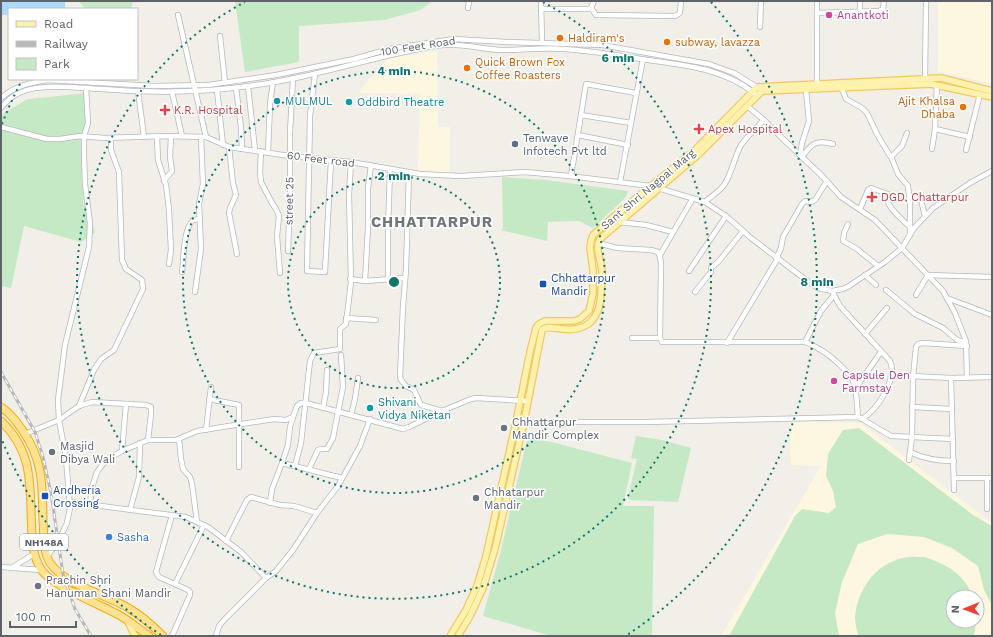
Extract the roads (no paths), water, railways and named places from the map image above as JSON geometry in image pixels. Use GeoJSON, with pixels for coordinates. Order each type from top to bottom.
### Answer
{"type":"FeatureCollection","features":[{"type":"Feature","properties":{"kind":"highway","name":"NH148A"},"geometry":{"type":"LineString","coordinates":[[1,407],[18,424],[34,449],[40,470],[44,545],[47,557],[53,568],[62,576],[131,609],[154,633],[163,636]]}},
{"type":"Feature","properties":{"kind":"highway","name":"NH148A"},"geometry":{"type":"LineString","coordinates":[[1,421],[18,442],[26,457],[30,482],[34,554],[41,570],[51,580],[127,620],[149,636]]}},
{"type":"Feature","properties":{"kind":"main road"},"geometry":{"type":"LineString","coordinates":[[757,91],[817,84],[941,78],[992,91]]}},
{"type":"Feature","properties":{"kind":"main road"},"geometry":{"type":"LineString","coordinates":[[757,91],[937,85],[992,97]]}},
{"type":"Feature","properties":{"kind":"main road","name":"Sant Shri Nagpal Marg"},"geometry":{"type":"LineString","coordinates":[[458,636],[470,616],[483,588],[495,549],[524,422],[542,330],[547,327],[564,330],[576,329],[594,321],[601,301],[603,273],[597,249],[600,239],[698,155],[747,106],[757,91]]}},
{"type":"Feature","properties":{"kind":"main road","name":"Sant Shri Nagpal Marg"},"geometry":{"type":"LineString","coordinates":[[450,636],[466,610],[477,586],[493,524],[530,352],[538,324],[545,321],[574,321],[580,319],[589,311],[593,294],[594,280],[594,270],[590,248],[593,235],[695,150],[757,91]]}},
{"type":"Feature","properties":{"kind":"main road"},"geometry":{"type":"LineString","coordinates":[[493,524],[500,526]]}},
{"type":"Feature","properties":{"kind":"main road"},"geometry":{"type":"LineString","coordinates":[[127,620],[134,636]]}},
{"type":"Feature","properties":{"kind":"street"},"geometry":{"type":"LineString","coordinates":[[468,8],[469,1]]}},
{"type":"Feature","properties":{"kind":"street"},"geometry":{"type":"LineString","coordinates":[[541,1],[542,42]]}},
{"type":"Feature","properties":{"kind":"street"},"geometry":{"type":"LineString","coordinates":[[591,8],[594,1]]}},
{"type":"Feature","properties":{"kind":"street"},"geometry":{"type":"LineString","coordinates":[[591,8],[596,15],[675,16],[680,13],[681,1]]}},
{"type":"Feature","properties":{"kind":"street"},"geometry":{"type":"LineString","coordinates":[[760,27],[761,1]]}},
{"type":"Feature","properties":{"kind":"street"},"geometry":{"type":"LineString","coordinates":[[817,1],[817,84]]}},
{"type":"Feature","properties":{"kind":"street"},"geometry":{"type":"LineString","coordinates":[[860,1],[860,11]]}},
{"type":"Feature","properties":{"kind":"street"},"geometry":{"type":"LineString","coordinates":[[817,13],[878,11],[883,9],[884,1]]}},
{"type":"Feature","properties":{"kind":"street"},"geometry":{"type":"LineString","coordinates":[[925,79],[926,1]]}},
{"type":"Feature","properties":{"kind":"street"},"geometry":{"type":"LineString","coordinates":[[541,9],[591,8]]}},
{"type":"Feature","properties":{"kind":"street"},"geometry":{"type":"LineString","coordinates":[[178,14],[195,85],[204,137],[202,191],[199,204],[202,249],[195,292]]}},
{"type":"Feature","properties":{"kind":"street"},"geometry":{"type":"LineString","coordinates":[[220,36],[225,82]]}},
{"type":"Feature","properties":{"kind":"street","name":"100 Feet Road"},"geometry":{"type":"LineString","coordinates":[[1,98],[17,87],[31,82],[47,80],[154,86],[195,85],[225,82],[276,75],[354,59],[397,47],[454,39],[506,42],[602,44],[709,64],[734,73],[757,91]]}},
{"type":"Feature","properties":{"kind":"street","name":"100 Feet Road"},"geometry":{"type":"LineString","coordinates":[[1,108],[12,97],[29,89],[45,87],[172,92],[217,90],[273,82],[315,74],[430,47],[454,45],[500,50],[563,48],[600,51],[642,59],[681,64],[718,73],[757,91]]}},
{"type":"Feature","properties":{"kind":"street"},"geometry":{"type":"LineString","coordinates":[[376,53],[378,58]]}},
{"type":"Feature","properties":{"kind":"street"},"geometry":{"type":"LineString","coordinates":[[620,182],[628,145],[642,59]]}},
{"type":"Feature","properties":{"kind":"street"},"geometry":{"type":"LineString","coordinates":[[315,74],[310,116],[307,271],[325,272],[331,160]]}},
{"type":"Feature","properties":{"kind":"street","name":"street 25"},"geometry":{"type":"LineString","coordinates":[[288,251],[290,133],[293,78]]}},
{"type":"Feature","properties":{"kind":"street"},"geometry":{"type":"LineString","coordinates":[[268,152],[270,104],[273,82]]}},
{"type":"Feature","properties":{"kind":"street"},"geometry":{"type":"LineString","coordinates":[[571,176],[586,84],[636,93]]}},
{"type":"Feature","properties":{"kind":"street"},"geometry":{"type":"LineString","coordinates":[[932,149],[935,129],[937,85]]}},
{"type":"Feature","properties":{"kind":"street"},"geometry":{"type":"LineString","coordinates":[[248,86],[255,150]]}},
{"type":"Feature","properties":{"kind":"street"},"geometry":{"type":"LineString","coordinates":[[47,557],[64,530],[69,513],[70,502],[66,458],[59,420],[58,400],[65,345],[89,247],[90,223],[85,184],[86,137],[88,123],[86,88]]}},
{"type":"Feature","properties":{"kind":"street"},"geometry":{"type":"LineString","coordinates":[[236,88],[242,149]]}},
{"type":"Feature","properties":{"kind":"street"},"geometry":{"type":"LineString","coordinates":[[842,89],[846,99],[862,108],[867,113],[878,136],[891,157],[898,174],[909,188],[910,236]]}},
{"type":"Feature","properties":{"kind":"street"},"geometry":{"type":"LineString","coordinates":[[217,90],[223,145]]}},
{"type":"Feature","properties":{"kind":"street"},"geometry":{"type":"LineString","coordinates":[[801,156],[802,143],[809,121],[806,90]]}},
{"type":"Feature","properties":{"kind":"street"},"geometry":{"type":"LineString","coordinates":[[138,91],[144,137]]}},
{"type":"Feature","properties":{"kind":"street"},"geometry":{"type":"LineString","coordinates":[[172,92],[182,136]]}},
{"type":"Feature","properties":{"kind":"street"},"geometry":{"type":"LineString","coordinates":[[966,150],[980,94]]}},
{"type":"Feature","properties":{"kind":"street"},"geometry":{"type":"LineString","coordinates":[[747,106],[764,120],[827,180],[841,197],[875,220],[943,291],[955,313],[967,345],[966,377]]}},
{"type":"Feature","properties":{"kind":"street"},"geometry":{"type":"LineString","coordinates":[[581,115],[631,123]]}},
{"type":"Feature","properties":{"kind":"street"},"geometry":{"type":"LineString","coordinates":[[705,202],[724,185],[742,145],[748,136],[764,120]]}},
{"type":"Feature","properties":{"kind":"street","name":"60 Feet road"},"geometry":{"type":"LineString","coordinates":[[1,126],[47,138],[171,136],[204,137],[229,147],[290,156],[351,162],[409,173],[461,176],[525,172],[651,186],[705,202],[726,216],[810,283],[818,288],[833,293]]}},
{"type":"Feature","properties":{"kind":"street"},"geometry":{"type":"LineString","coordinates":[[935,129],[970,137]]}},
{"type":"Feature","properties":{"kind":"street"},"geometry":{"type":"LineString","coordinates":[[891,157],[902,146],[907,133]]}},
{"type":"Feature","properties":{"kind":"street"},"geometry":{"type":"LineString","coordinates":[[578,135],[628,145]]}},
{"type":"Feature","properties":{"kind":"street"},"geometry":{"type":"LineString","coordinates":[[164,182],[172,171],[170,157],[171,136]]}},
{"type":"Feature","properties":{"kind":"street"},"geometry":{"type":"LineString","coordinates":[[158,137],[158,160],[167,193],[171,230],[169,264]]}},
{"type":"Feature","properties":{"kind":"street"},"geometry":{"type":"LineString","coordinates":[[79,406],[94,370],[101,359],[106,354],[114,350],[143,289],[142,280],[126,269],[122,260],[119,172],[111,150],[111,138]]}},
{"type":"Feature","properties":{"kind":"street"},"geometry":{"type":"LineString","coordinates":[[801,156],[814,144],[822,142],[833,144]]}},
{"type":"Feature","properties":{"kind":"street"},"geometry":{"type":"LineString","coordinates":[[229,147],[233,183],[236,195],[230,206],[229,213],[237,254]]}},
{"type":"Feature","properties":{"kind":"street"},"geometry":{"type":"LineString","coordinates":[[261,151],[261,182],[279,216],[277,232],[280,273]]}},
{"type":"Feature","properties":{"kind":"street"},"geometry":{"type":"LineString","coordinates":[[295,466],[301,443],[310,361],[314,353],[340,349],[340,329],[346,324],[350,279],[349,194],[351,162]]}},
{"type":"Feature","properties":{"kind":"street"},"geometry":{"type":"LineString","coordinates":[[365,281],[368,228],[368,188],[371,165]]}},
{"type":"Feature","properties":{"kind":"street"},"geometry":{"type":"LineString","coordinates":[[388,280],[390,169]]}},
{"type":"Feature","properties":{"kind":"street"},"geometry":{"type":"LineString","coordinates":[[805,342],[821,311],[833,293],[843,289],[885,262],[902,248],[914,228],[933,208],[951,195],[992,171]]}},
{"type":"Feature","properties":{"kind":"street"},"geometry":{"type":"LineString","coordinates":[[409,173],[401,380],[406,386],[414,390],[421,405],[442,411]]}},
{"type":"Feature","properties":{"kind":"street"},"geometry":{"type":"LineString","coordinates":[[727,343],[777,258],[783,237],[795,214],[805,201],[811,202],[815,200],[827,180]]}},
{"type":"Feature","properties":{"kind":"street"},"geometry":{"type":"LineString","coordinates":[[860,209],[868,190],[871,188],[888,194],[886,198],[888,203],[910,227]]}},
{"type":"Feature","properties":{"kind":"street"},"geometry":{"type":"LineString","coordinates":[[693,198],[660,255],[660,338],[662,342],[805,342],[819,349],[838,364],[854,382],[860,418]]}},
{"type":"Feature","properties":{"kind":"street"},"geometry":{"type":"LineString","coordinates":[[922,204],[925,216]]}},
{"type":"Feature","properties":{"kind":"street"},"geometry":{"type":"LineString","coordinates":[[689,271],[726,216]]}},
{"type":"Feature","properties":{"kind":"street"},"geometry":{"type":"LineString","coordinates":[[182,272],[189,226],[193,220],[200,219]]}},
{"type":"Feature","properties":{"kind":"street"},"geometry":{"type":"LineString","coordinates":[[619,222],[646,225],[673,232]]}},
{"type":"Feature","properties":{"kind":"street"},"geometry":{"type":"LineString","coordinates":[[848,224],[844,233],[843,241],[857,249],[878,266]]}},
{"type":"Feature","properties":{"kind":"street"},"geometry":{"type":"LineString","coordinates":[[695,292],[711,272],[711,268],[720,260],[743,231]]}},
{"type":"Feature","properties":{"kind":"street"},"geometry":{"type":"LineString","coordinates":[[598,244],[617,248],[656,251],[660,255]]}},
{"type":"Feature","properties":{"kind":"street"},"geometry":{"type":"LineString","coordinates":[[928,274],[992,277]]}},
{"type":"Feature","properties":{"kind":"street"},"geometry":{"type":"LineString","coordinates":[[916,295],[928,274]]}},
{"type":"Feature","properties":{"kind":"street"},"geometry":{"type":"LineString","coordinates":[[865,275],[876,285]]}},
{"type":"Feature","properties":{"kind":"street"},"geometry":{"type":"LineString","coordinates":[[350,279],[365,281],[405,278]]}},
{"type":"Feature","properties":{"kind":"street"},"geometry":{"type":"LineString","coordinates":[[886,290],[915,314],[943,328],[957,340],[967,345]]}},
{"type":"Feature","properties":{"kind":"street"},"geometry":{"type":"LineString","coordinates":[[524,422],[646,422],[860,418],[870,413],[881,398],[891,381],[892,365],[840,306],[833,293]]}},
{"type":"Feature","properties":{"kind":"street"},"geometry":{"type":"LineString","coordinates":[[947,298],[992,314]]}},
{"type":"Feature","properties":{"kind":"street"},"geometry":{"type":"LineString","coordinates":[[865,334],[887,308]]}},
{"type":"Feature","properties":{"kind":"street"},"geometry":{"type":"LineString","coordinates":[[346,318],[376,320]]}},
{"type":"Feature","properties":{"kind":"street"},"geometry":{"type":"LineString","coordinates":[[632,338],[660,338]]}},
{"type":"Feature","properties":{"kind":"street"},"geometry":{"type":"LineString","coordinates":[[909,460],[912,437],[915,351],[918,344],[967,345]]}},
{"type":"Feature","properties":{"kind":"street"},"geometry":{"type":"LineString","coordinates":[[856,389],[881,352]]}},
{"type":"Feature","properties":{"kind":"street"},"geometry":{"type":"LineString","coordinates":[[309,470],[318,450],[329,447],[333,438],[334,426],[343,387],[341,355]]}},
{"type":"Feature","properties":{"kind":"street"},"geometry":{"type":"LineString","coordinates":[[323,408],[326,392],[327,370]]}},
{"type":"Feature","properties":{"kind":"street"},"geometry":{"type":"LineString","coordinates":[[892,375],[951,378],[992,377]]}},
{"type":"Feature","properties":{"kind":"street"},"geometry":{"type":"LineString","coordinates":[[351,415],[358,378]]}},
{"type":"Feature","properties":{"kind":"street"},"geometry":{"type":"LineString","coordinates":[[951,378],[954,490]]}},
{"type":"Feature","properties":{"kind":"street"},"geometry":{"type":"LineString","coordinates":[[206,430],[211,387]]}},
{"type":"Feature","properties":{"kind":"street"},"geometry":{"type":"LineString","coordinates":[[270,503],[272,489],[288,445],[293,417],[298,405],[301,403],[306,403],[400,428],[406,428],[466,400],[476,398],[528,401]]}},
{"type":"Feature","properties":{"kind":"street"},"geometry":{"type":"LineString","coordinates":[[209,399],[239,405],[239,467]]}},
{"type":"Feature","properties":{"kind":"street"},"geometry":{"type":"LineString","coordinates":[[25,434],[59,420],[79,406],[97,401],[146,405],[151,407],[152,414],[148,440]]}},
{"type":"Feature","properties":{"kind":"street"},"geometry":{"type":"LineString","coordinates":[[122,451],[126,404]]}},
{"type":"Feature","properties":{"kind":"street"},"geometry":{"type":"LineString","coordinates":[[912,407],[952,409]]}},
{"type":"Feature","properties":{"kind":"street"},"geometry":{"type":"LineString","coordinates":[[90,504],[93,481],[97,472],[106,460],[140,443],[148,440],[179,439],[197,431],[274,419],[288,420],[293,417]]}},
{"type":"Feature","properties":{"kind":"street"},"geometry":{"type":"LineString","coordinates":[[860,418],[888,435],[953,439]]}},
{"type":"Feature","properties":{"kind":"street"},"geometry":{"type":"LineString","coordinates":[[216,636],[219,626],[224,620],[266,578],[276,571],[294,550],[317,513],[335,490],[360,446],[370,420]]}},
{"type":"Feature","properties":{"kind":"street"},"geometry":{"type":"LineString","coordinates":[[179,439],[183,469],[190,477],[192,484],[197,522]]}},
{"type":"Feature","properties":{"kind":"street"},"geometry":{"type":"LineString","coordinates":[[130,510],[139,477],[140,443]]}},
{"type":"Feature","properties":{"kind":"street"},"geometry":{"type":"LineString","coordinates":[[910,452],[926,459],[954,461]]}},
{"type":"Feature","properties":{"kind":"street"},"geometry":{"type":"LineString","coordinates":[[282,463],[342,478]]}},
{"type":"Feature","properties":{"kind":"street"},"geometry":{"type":"LineString","coordinates":[[954,478],[989,478],[986,509]]}},
{"type":"Feature","properties":{"kind":"street"},"geometry":{"type":"LineString","coordinates":[[226,540],[249,498],[255,497],[270,503],[294,506],[317,513]]}},
{"type":"Feature","properties":{"kind":"street"},"geometry":{"type":"LineString","coordinates":[[70,502],[186,517],[204,525],[226,540],[245,556],[266,578]]}},
{"type":"Feature","properties":{"kind":"street"},"geometry":{"type":"LineString","coordinates":[[172,515],[156,572],[159,577],[190,592],[172,636]]}},
{"type":"Feature","properties":{"kind":"street"},"geometry":{"type":"LineString","coordinates":[[175,584],[204,525]]}},
{"type":"Feature","properties":{"kind":"street"},"geometry":{"type":"LineString","coordinates":[[11,568],[34,554]]}},
{"type":"Feature","properties":{"kind":"street"},"geometry":{"type":"LineString","coordinates":[[1,567],[41,570]]}},
{"type":"Feature","properties":{"kind":"water"},"geometry":{"type":"Polygon","coordinates":[[[1,1],[65,1],[65,8],[8,8],[8,15],[1,15],[1,1]]]}},
{"type":"Feature","properties":{"kind":"railway"},"geometry":{"type":"LineString","coordinates":[[1,372],[35,432],[43,457],[51,493],[63,574],[75,609],[91,636]]}},
{"type":"Feature","properties":{"kind":"place","name":"Anantkoti"},"geometry":{"type":"Point","coordinates":[829,15]}},
{"type":"Feature","properties":{"kind":"place","name":"Haldiram's"},"geometry":{"type":"Point","coordinates":[560,38]}},
{"type":"Feature","properties":{"kind":"place","name":"subway, lavazza"},"geometry":{"type":"Point","coordinates":[667,42]}},
{"type":"Feature","properties":{"kind":"place","name":"Quick Brown Fox Coffee Roasters"},"geometry":{"type":"Point","coordinates":[467,68]}},
{"type":"Feature","properties":{"kind":"place","name":"MULMUL"},"geometry":{"type":"Point","coordinates":[277,101]}},
{"type":"Feature","properties":{"kind":"place","name":"Oddbird Theatre"},"geometry":{"type":"Point","coordinates":[349,102]}},
{"type":"Feature","properties":{"kind":"place","name":"Ajit Khalsa Dhaba"},"geometry":{"type":"Point","coordinates":[963,107]}},
{"type":"Feature","properties":{"kind":"place","name":"K.R. Hospital"},"geometry":{"type":"Point","coordinates":[165,110]}},
{"type":"Feature","properties":{"kind":"place","name":"Apex Hospital"},"geometry":{"type":"Point","coordinates":[699,129]}},
{"type":"Feature","properties":{"kind":"place","name":"Tenwave Infotech Pvt ltd"},"geometry":{"type":"Point","coordinates":[515,144]}},
{"type":"Feature","properties":{"kind":"place","name":"DGD, Chattarpur"},"geometry":{"type":"Point","coordinates":[872,197]}},
{"type":"Feature","properties":{"kind":"place","name":"Chhattarpur Mandir"},"geometry":{"type":"Point","coordinates":[543,284]}},
{"type":"Feature","properties":{"kind":"place","name":"Capsule Den Farmstay"},"geometry":{"type":"Point","coordinates":[834,381]}},
{"type":"Feature","properties":{"kind":"place","name":"Shivani Vidya Niketan"},"geometry":{"type":"Point","coordinates":[370,408]}},
{"type":"Feature","properties":{"kind":"place","name":"Chhattarpur Mandir Complex"},"geometry":{"type":"Point","coordinates":[504,428]}},
{"type":"Feature","properties":{"kind":"place","name":"Masjid Dibya Wali"},"geometry":{"type":"Point","coordinates":[52,452]}},
{"type":"Feature","properties":{"kind":"place","name":"Andheria Crossing"},"geometry":{"type":"Point","coordinates":[45,496]}},
{"type":"Feature","properties":{"kind":"place","name":"Chhatarpur Mandir"},"geometry":{"type":"Point","coordinates":[476,498]}},
{"type":"Feature","properties":{"kind":"place","name":"Sasha"},"geometry":{"type":"Point","coordinates":[109,537]}},
{"type":"Feature","properties":{"kind":"place","name":"Prachin Shri Hanuman Shani Mandir"},"geometry":{"type":"Point","coordinates":[38,586]}},
{"type":"Feature","properties":{"kind":"district","name":"CHHATTARPUR"},"geometry":{"type":"Point","coordinates":[432,222]}}]}
